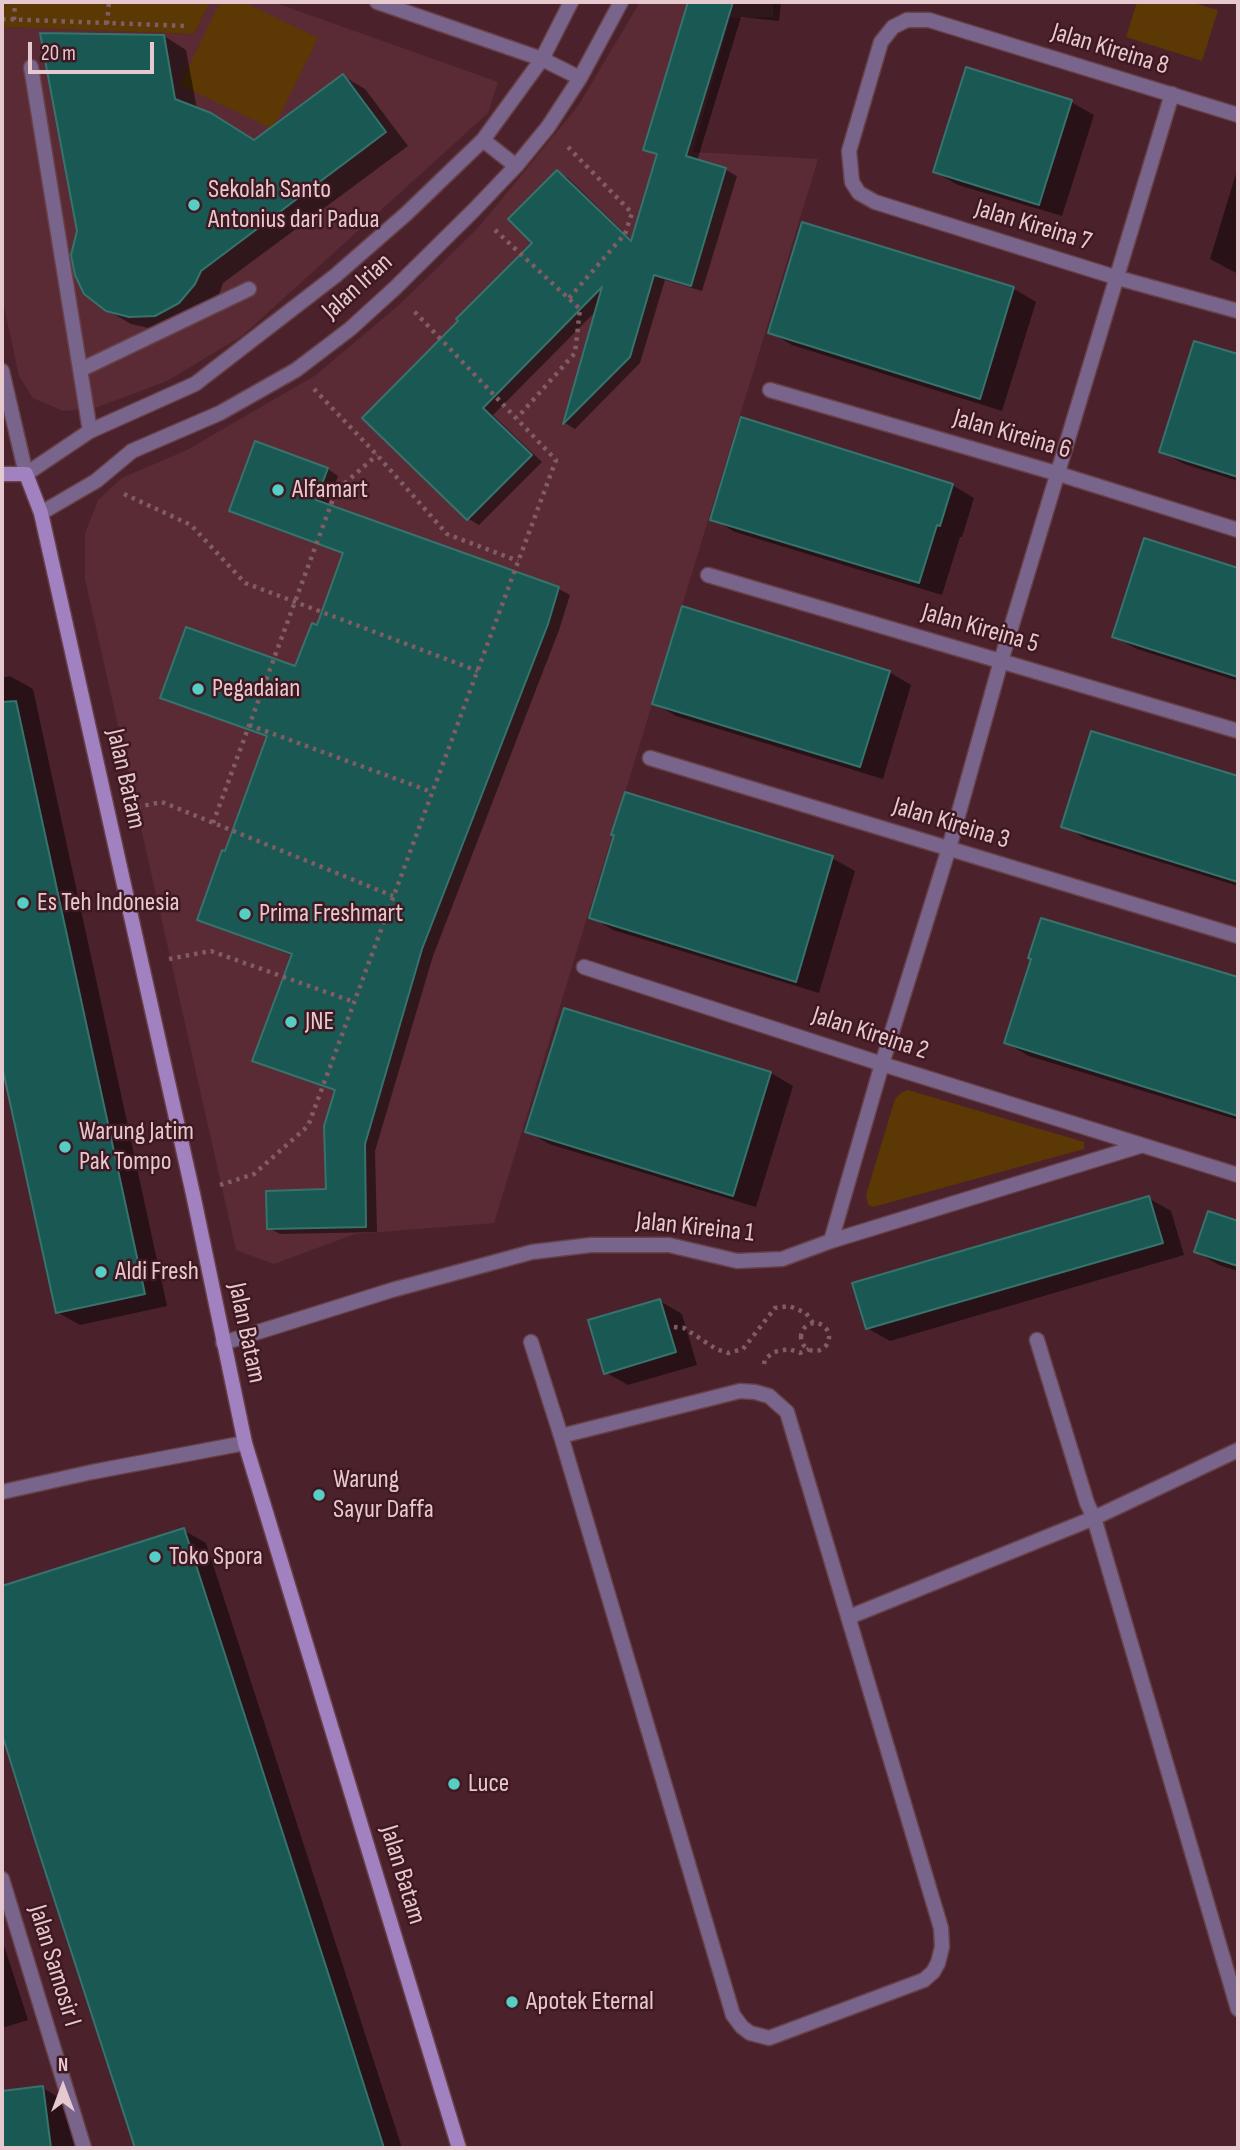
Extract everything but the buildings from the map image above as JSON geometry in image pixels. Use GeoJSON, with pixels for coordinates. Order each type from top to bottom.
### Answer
{"type":"FeatureCollection","features":[{"type":"Feature","properties":{"kind":"street"},"geometry":{"type":"LineString","coordinates":[[377,2],[542,59],[580,78]]}},
{"type":"Feature","properties":{"kind":"street","name":"Jalan Irian"},"geometry":{"type":"LineString","coordinates":[[26,474],[90,431],[195,384],[335,276],[406,214],[483,140],[542,59],[571,2]]}},
{"type":"Feature","properties":{"kind":"street","name":"Jalan Irian"},"geometry":{"type":"LineString","coordinates":[[41,513],[96,481],[132,450],[220,413],[296,370],[351,329],[474,211],[516,166],[548,127],[580,78],[621,2]]}},
{"type":"Feature","properties":{"kind":"street","name":"Jalan Kireina 8"},"geometry":{"type":"LineString","coordinates":[[849,151],[881,42],[892,27],[907,20],[929,20],[1238,115]]}},
{"type":"Feature","properties":{"kind":"street"},"geometry":{"type":"LineString","coordinates":[[31,66],[90,431]]}},
{"type":"Feature","properties":{"kind":"street"},"geometry":{"type":"LineString","coordinates":[[831,1241],[949,848],[1001,661],[1172,94]]}},
{"type":"Feature","properties":{"kind":"street"},"geometry":{"type":"LineString","coordinates":[[483,140],[516,166]]}},
{"type":"Feature","properties":{"kind":"street","name":"Jalan Kireina 7"},"geometry":{"type":"LineString","coordinates":[[849,151],[852,182],[859,193],[874,202],[1118,278],[1238,311]]}},
{"type":"Feature","properties":{"kind":"street"},"geometry":{"type":"LineString","coordinates":[[80,370],[249,289]]}},
{"type":"Feature","properties":{"kind":"street"},"geometry":{"type":"LineString","coordinates":[[2,370],[26,474],[2,474]]}},
{"type":"Feature","properties":{"kind":"street","name":"Jalan Kireina 6"},"geometry":{"type":"LineString","coordinates":[[770,390],[1059,474],[1238,530]]}},
{"type":"Feature","properties":{"kind":"street","name":"Jalan Batam"},"geometry":{"type":"LineString","coordinates":[[26,474],[41,513],[193,1194],[245,1443],[459,2148]]}},
{"type":"Feature","properties":{"kind":"street","name":"Jalan Kireina 5"},"geometry":{"type":"LineString","coordinates":[[708,575],[1238,731]]}},
{"type":"Feature","properties":{"kind":"street","name":"Jalan Kireina 3"},"geometry":{"type":"LineString","coordinates":[[650,758],[1238,936]]}},
{"type":"Feature","properties":{"kind":"street","name":"Jalan Kireina 2"},"geometry":{"type":"LineString","coordinates":[[584,967],[1140,1146]]}},
{"type":"Feature","properties":{"kind":"street"},"geometry":{"type":"LineString","coordinates":[[1140,1146],[1238,1175]]}},
{"type":"Feature","properties":{"kind":"street","name":"Jalan Kireina 1"},"geometry":{"type":"LineString","coordinates":[[223,1343],[392,1290],[532,1252],[591,1245],[669,1245],[737,1261],[782,1259],[831,1241],[1140,1146]]}},
{"type":"Feature","properties":{"kind":"street"},"geometry":{"type":"LineString","coordinates":[[1037,1340],[1094,1518],[1238,2009]]}},
{"type":"Feature","properties":{"kind":"street"},"geometry":{"type":"LineString","coordinates":[[531,1342],[733,2015],[750,2033],[769,2038],[924,1980],[938,1963],[942,1947],[941,1928],[787,1412],[769,1396],[740,1391],[561,1436]]}},
{"type":"Feature","properties":{"kind":"street"},"geometry":{"type":"LineString","coordinates":[[2,1492],[245,1443]]}},
{"type":"Feature","properties":{"kind":"street"},"geometry":{"type":"LineString","coordinates":[[849,1617],[1094,1518],[1238,1450]]}},
{"type":"Feature","properties":{"kind":"street","name":"Jalan Samosir I"},"geometry":{"type":"LineString","coordinates":[[2,1879],[84,2148]]}},
{"type":"Feature","properties":{"kind":"path"},"geometry":{"type":"LineString","coordinates":[[14,20],[15,2]]}},
{"type":"Feature","properties":{"kind":"path"},"geometry":{"type":"LineString","coordinates":[[107,24],[109,2]]}},
{"type":"Feature","properties":{"kind":"path"},"geometry":{"type":"LineString","coordinates":[[2,19],[187,26]]}},
{"type":"Feature","properties":{"kind":"path"},"geometry":{"type":"LineString","coordinates":[[548,127],[632,212],[625,234],[569,298]]}},
{"type":"Feature","properties":{"kind":"path"},"geometry":{"type":"LineString","coordinates":[[474,211],[580,309],[575,353],[517,418]]}},
{"type":"Feature","properties":{"kind":"path"},"geometry":{"type":"LineString","coordinates":[[193,1194],[254,1174],[307,1126],[556,460],[394,289]]}},
{"type":"Feature","properties":{"kind":"path"},"geometry":{"type":"LineString","coordinates":[[296,370],[447,534],[518,561]]}},
{"type":"Feature","properties":{"kind":"path"},"geometry":{"type":"LineString","coordinates":[[213,823],[336,491],[377,455]]}},
{"type":"Feature","properties":{"kind":"path"},"geometry":{"type":"LineString","coordinates":[[96,481],[191,525],[245,583],[478,671]]}},
{"type":"Feature","properties":{"kind":"path"},"geometry":{"type":"LineString","coordinates":[[249,725],[432,792]]}},
{"type":"Feature","properties":{"kind":"path"},"geometry":{"type":"LineString","coordinates":[[107,813],[162,802],[393,896]]}},
{"type":"Feature","properties":{"kind":"path"},"geometry":{"type":"LineString","coordinates":[[141,965],[211,951],[354,1002]]}},
{"type":"Feature","properties":{"kind":"path"},"geometry":{"type":"LineString","coordinates":[[674,1327],[684,1328],[716,1349],[729,1353],[743,1349],[775,1308],[789,1306],[806,1313],[813,1323]]}},
{"type":"Feature","properties":{"kind":"path"},"geometry":{"type":"LineString","coordinates":[[813,1323],[820,1324],[828,1335],[827,1342],[823,1348],[816,1351],[809,1349],[803,1345],[800,1338],[802,1331],[813,1323]]}},
{"type":"Feature","properties":{"kind":"path"},"geometry":{"type":"LineString","coordinates":[[755,1392],[765,1359],[774,1352],[789,1349],[800,1353],[809,1349]]}},
{"type":"Feature","properties":{"kind":"shaded area"},"geometry":{"type":"Polygon","coordinates":[[[2,2],[210,2],[194,34],[2,27],[2,2]]]}},
{"type":"Feature","properties":{"kind":"shaded area","name":"Sekolah Santo Antonius dari Padua"},"geometry":{"type":"Polygon","coordinates":[[[210,2],[273,2],[498,82],[488,113],[242,336],[167,381],[95,408],[63,411],[33,398],[19,376],[2,297],[2,27],[194,34],[210,2]]]}},
{"type":"Feature","properties":{"kind":"shaded area"},"geometry":{"type":"Polygon","coordinates":[[[220,2],[243,2],[318,38],[273,129],[180,85],[220,2]]]}},
{"type":"Feature","properties":{"kind":"shaded area"},"geometry":{"type":"Polygon","coordinates":[[[640,2],[773,2],[773,17],[730,18],[693,152],[818,159],[494,1223],[355,1234],[274,1264],[236,1250],[85,579],[85,534],[98,500],[122,478],[187,450],[316,375],[400,304],[478,228],[578,106],[640,2]]]}},
{"type":"Feature","properties":{"kind":"shaded area"},"geometry":{"type":"Polygon","coordinates":[[[1137,2],[1190,2],[1218,10],[1202,61],[1126,37],[1137,2]]]}},
{"type":"Feature","properties":{"kind":"shaded area"},"geometry":{"type":"Polygon","coordinates":[[[908,1090],[1084,1142],[1084,1149],[873,1207],[868,1205],[866,1195],[895,1099],[908,1090]]]}},
{"type":"Feature","properties":{"kind":"place","name":"Sekolah Santo Antonius dari Padua"},"geometry":{"type":"Point","coordinates":[194,205]}},
{"type":"Feature","properties":{"kind":"place","name":"Alfamart"},"geometry":{"type":"Point","coordinates":[278,490]}},
{"type":"Feature","properties":{"kind":"place","name":"Pegadaian"},"geometry":{"type":"Point","coordinates":[198,689]}},
{"type":"Feature","properties":{"kind":"place","name":"Es Teh Indonesia"},"geometry":{"type":"Point","coordinates":[23,903]}},
{"type":"Feature","properties":{"kind":"place","name":"Prima Freshmart"},"geometry":{"type":"Point","coordinates":[245,914]}},
{"type":"Feature","properties":{"kind":"place","name":"JNE"},"geometry":{"type":"Point","coordinates":[291,1022]}},
{"type":"Feature","properties":{"kind":"place","name":"Warung Jatim Pak Tompo"},"geometry":{"type":"Point","coordinates":[65,1147]}},
{"type":"Feature","properties":{"kind":"place","name":"Aldi Fresh"},"geometry":{"type":"Point","coordinates":[101,1272]}},
{"type":"Feature","properties":{"kind":"place","name":"Warung Sayur Daffa"},"geometry":{"type":"Point","coordinates":[319,1495]}},
{"type":"Feature","properties":{"kind":"place","name":"Toko Spora"},"geometry":{"type":"Point","coordinates":[155,1557]}},
{"type":"Feature","properties":{"kind":"place","name":"Luce"},"geometry":{"type":"Point","coordinates":[454,1784]}},
{"type":"Feature","properties":{"kind":"place","name":"Apotek Eternal"},"geometry":{"type":"Point","coordinates":[512,2002]}}]}
